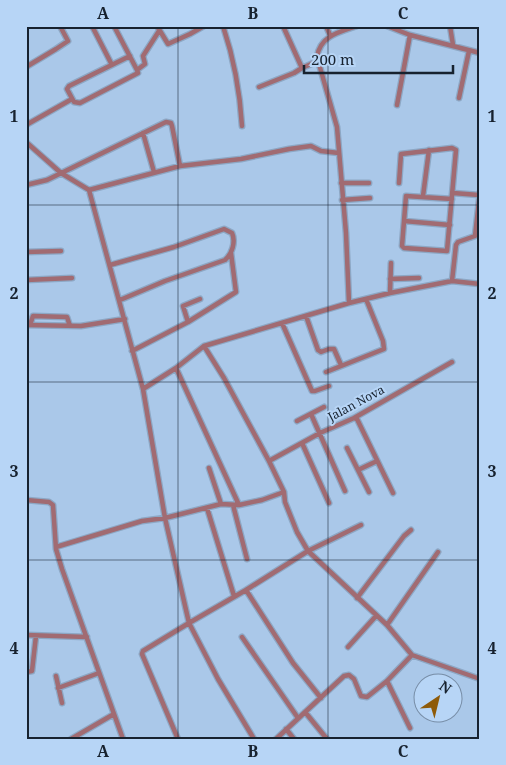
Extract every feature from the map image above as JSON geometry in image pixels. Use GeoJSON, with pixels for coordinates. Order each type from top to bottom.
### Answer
{"type":"FeatureCollection","features":[{"type":"Feature","properties":{"kind":"street"},"geometry":{"type":"LineString","coordinates":[[26,67],[66,43],[68,39],[60,26]]}},
{"type":"Feature","properties":{"kind":"street"},"geometry":{"type":"LineString","coordinates":[[92,26],[112,65]]}},
{"type":"Feature","properties":{"kind":"street"},"geometry":{"type":"LineString","coordinates":[[114,26],[138,70]]}},
{"type":"Feature","properties":{"kind":"street"},"geometry":{"type":"LineString","coordinates":[[130,56],[69,86],[68,89],[76,104],[137,73],[145,64],[143,56],[158,29],[166,42],[171,44],[204,26]]}},
{"type":"Feature","properties":{"kind":"street"},"geometry":{"type":"LineString","coordinates":[[223,26],[230,48],[240,96],[242,126]]}},
{"type":"Feature","properties":{"kind":"street"},"geometry":{"type":"LineString","coordinates":[[284,26],[302,68]]}},
{"type":"Feature","properties":{"kind":"street"},"geometry":{"type":"LineString","coordinates":[[326,26],[330,35]]}},
{"type":"Feature","properties":{"kind":"street"},"geometry":{"type":"LineString","coordinates":[[349,303],[346,232],[335,117],[327,98],[318,61],[318,52],[330,35],[357,26]]}},
{"type":"Feature","properties":{"kind":"street"},"geometry":{"type":"LineString","coordinates":[[387,26],[410,35],[480,53]]}},
{"type":"Feature","properties":{"kind":"street"},"geometry":{"type":"LineString","coordinates":[[450,26],[453,45]]}},
{"type":"Feature","properties":{"kind":"street"},"geometry":{"type":"LineString","coordinates":[[397,105],[410,35]]}},
{"type":"Feature","properties":{"kind":"street"},"geometry":{"type":"LineString","coordinates":[[459,98],[469,51]]}},
{"type":"Feature","properties":{"kind":"street"},"geometry":{"type":"LineString","coordinates":[[259,87],[318,61]]}},
{"type":"Feature","properties":{"kind":"street"},"geometry":{"type":"LineString","coordinates":[[26,125],[72,99]]}},
{"type":"Feature","properties":{"kind":"street"},"geometry":{"type":"LineString","coordinates":[[26,185],[47,180],[166,122],[171,123],[180,166]]}},
{"type":"Feature","properties":{"kind":"street"},"geometry":{"type":"LineString","coordinates":[[143,133],[154,172]]}},
{"type":"Feature","properties":{"kind":"street"},"geometry":{"type":"LineString","coordinates":[[26,142],[61,173],[89,190],[143,389],[165,518],[189,623],[218,679],[254,739]]}},
{"type":"Feature","properties":{"kind":"street"},"geometry":{"type":"LineString","coordinates":[[89,190],[180,166],[241,159],[307,146],[330,153],[339,153]]}},
{"type":"Feature","properties":{"kind":"street"},"geometry":{"type":"LineString","coordinates":[[399,183],[401,154],[452,148],[456,150],[452,196],[448,249],[446,252],[402,247],[406,196],[452,196],[480,193],[475,236],[458,242],[456,245],[452,281]]}},
{"type":"Feature","properties":{"kind":"street"},"geometry":{"type":"LineString","coordinates":[[423,196],[429,150]]}},
{"type":"Feature","properties":{"kind":"street"},"geometry":{"type":"LineString","coordinates":[[341,183],[369,183]]}},
{"type":"Feature","properties":{"kind":"street"},"geometry":{"type":"LineString","coordinates":[[342,200],[370,198]]}},
{"type":"Feature","properties":{"kind":"street"},"geometry":{"type":"LineString","coordinates":[[404,221],[450,225]]}},
{"type":"Feature","properties":{"kind":"street"},"geometry":{"type":"LineString","coordinates":[[110,265],[174,247],[224,229],[232,233],[234,238],[231,253],[236,292],[188,322],[132,351]]}},
{"type":"Feature","properties":{"kind":"street"},"geometry":{"type":"LineString","coordinates":[[26,252],[61,251]]}},
{"type":"Feature","properties":{"kind":"street"},"geometry":{"type":"LineString","coordinates":[[120,300],[165,281],[225,260],[231,253]]}},
{"type":"Feature","properties":{"kind":"street"},"geometry":{"type":"LineString","coordinates":[[390,293],[391,263]]}},
{"type":"Feature","properties":{"kind":"street"},"geometry":{"type":"LineString","coordinates":[[26,280],[72,278]]}},
{"type":"Feature","properties":{"kind":"street"},"geometry":{"type":"LineString","coordinates":[[390,279],[419,278]]}},
{"type":"Feature","properties":{"kind":"street"},"geometry":{"type":"LineString","coordinates":[[143,389],[176,368],[204,346],[349,303],[390,293],[452,281],[480,284]]}},
{"type":"Feature","properties":{"kind":"street"},"geometry":{"type":"LineString","coordinates":[[188,322],[183,306],[200,299]]}},
{"type":"Feature","properties":{"kind":"street"},"geometry":{"type":"LineString","coordinates":[[326,372],[384,349],[366,299]]}},
{"type":"Feature","properties":{"kind":"street"},"geometry":{"type":"LineString","coordinates":[[70,326],[67,317],[33,316],[28,325],[70,326],[124,320]]}},
{"type":"Feature","properties":{"kind":"street"},"geometry":{"type":"LineString","coordinates":[[306,316],[318,350],[321,352],[329,348],[334,349],[341,366]]}},
{"type":"Feature","properties":{"kind":"street"},"geometry":{"type":"LineString","coordinates":[[282,323],[312,391],[329,386]]}},
{"type":"Feature","properties":{"kind":"street"},"geometry":{"type":"LineString","coordinates":[[204,346],[224,378],[269,461],[284,492],[285,502],[297,532],[308,551],[387,625],[412,655],[479,680]]}},
{"type":"Feature","properties":{"kind":"street","name":"Jalan Nova"},"geometry":{"type":"LineString","coordinates":[[269,461],[320,433],[354,418],[452,362]]}},
{"type":"Feature","properties":{"kind":"street"},"geometry":{"type":"LineString","coordinates":[[176,368],[239,505]]}},
{"type":"Feature","properties":{"kind":"street"},"geometry":{"type":"LineString","coordinates":[[297,422],[324,407]]}},
{"type":"Feature","properties":{"kind":"street"},"geometry":{"type":"LineString","coordinates":[[311,414],[345,491]]}},
{"type":"Feature","properties":{"kind":"street"},"geometry":{"type":"LineString","coordinates":[[354,418],[357,419],[392,493]]}},
{"type":"Feature","properties":{"kind":"street"},"geometry":{"type":"LineString","coordinates":[[302,443],[329,503]]}},
{"type":"Feature","properties":{"kind":"street"},"geometry":{"type":"LineString","coordinates":[[347,448],[369,492]]}},
{"type":"Feature","properties":{"kind":"street"},"geometry":{"type":"LineString","coordinates":[[358,470],[378,461]]}},
{"type":"Feature","properties":{"kind":"street"},"geometry":{"type":"LineString","coordinates":[[209,468],[222,504]]}},
{"type":"Feature","properties":{"kind":"street"},"geometry":{"type":"LineString","coordinates":[[56,547],[142,521],[165,518],[222,504],[239,505],[262,500],[284,492]]}},
{"type":"Feature","properties":{"kind":"street"},"geometry":{"type":"LineString","coordinates":[[26,500],[49,502],[53,505],[56,547],[62,569],[124,739]]}},
{"type":"Feature","properties":{"kind":"street"},"geometry":{"type":"LineString","coordinates":[[233,505],[247,559]]}},
{"type":"Feature","properties":{"kind":"street"},"geometry":{"type":"LineString","coordinates":[[207,508],[234,596]]}},
{"type":"Feature","properties":{"kind":"street"},"geometry":{"type":"LineString","coordinates":[[178,739],[142,654],[143,651],[308,551],[361,525]]}},
{"type":"Feature","properties":{"kind":"street"},"geometry":{"type":"LineString","coordinates":[[357,598],[404,536],[411,530]]}},
{"type":"Feature","properties":{"kind":"street"},"geometry":{"type":"LineString","coordinates":[[387,625],[438,552]]}},
{"type":"Feature","properties":{"kind":"street"},"geometry":{"type":"LineString","coordinates":[[246,590],[293,663],[321,698]]}},
{"type":"Feature","properties":{"kind":"street"},"geometry":{"type":"LineString","coordinates":[[348,647],[376,616]]}},
{"type":"Feature","properties":{"kind":"street"},"geometry":{"type":"LineString","coordinates":[[26,635],[87,637]]}},
{"type":"Feature","properties":{"kind":"street"},"geometry":{"type":"LineString","coordinates":[[26,672],[32,671],[36,636]]}},
{"type":"Feature","properties":{"kind":"street"},"geometry":{"type":"LineString","coordinates":[[242,637],[298,718]]}},
{"type":"Feature","properties":{"kind":"street"},"geometry":{"type":"LineString","coordinates":[[276,739],[344,676],[349,675],[354,679],[361,696],[364,698],[387,680],[412,655]]}},
{"type":"Feature","properties":{"kind":"street"},"geometry":{"type":"LineString","coordinates":[[58,688],[99,673]]}},
{"type":"Feature","properties":{"kind":"street"},"geometry":{"type":"LineString","coordinates":[[56,676],[62,703]]}},
{"type":"Feature","properties":{"kind":"street"},"geometry":{"type":"LineString","coordinates":[[387,680],[410,728]]}},
{"type":"Feature","properties":{"kind":"street"},"geometry":{"type":"LineString","coordinates":[[305,712],[327,739]]}},
{"type":"Feature","properties":{"kind":"street"},"geometry":{"type":"LineString","coordinates":[[71,739],[114,714]]}},
{"type":"Feature","properties":{"kind":"street"},"geometry":{"type":"LineString","coordinates":[[286,729],[294,739]]}}]}
